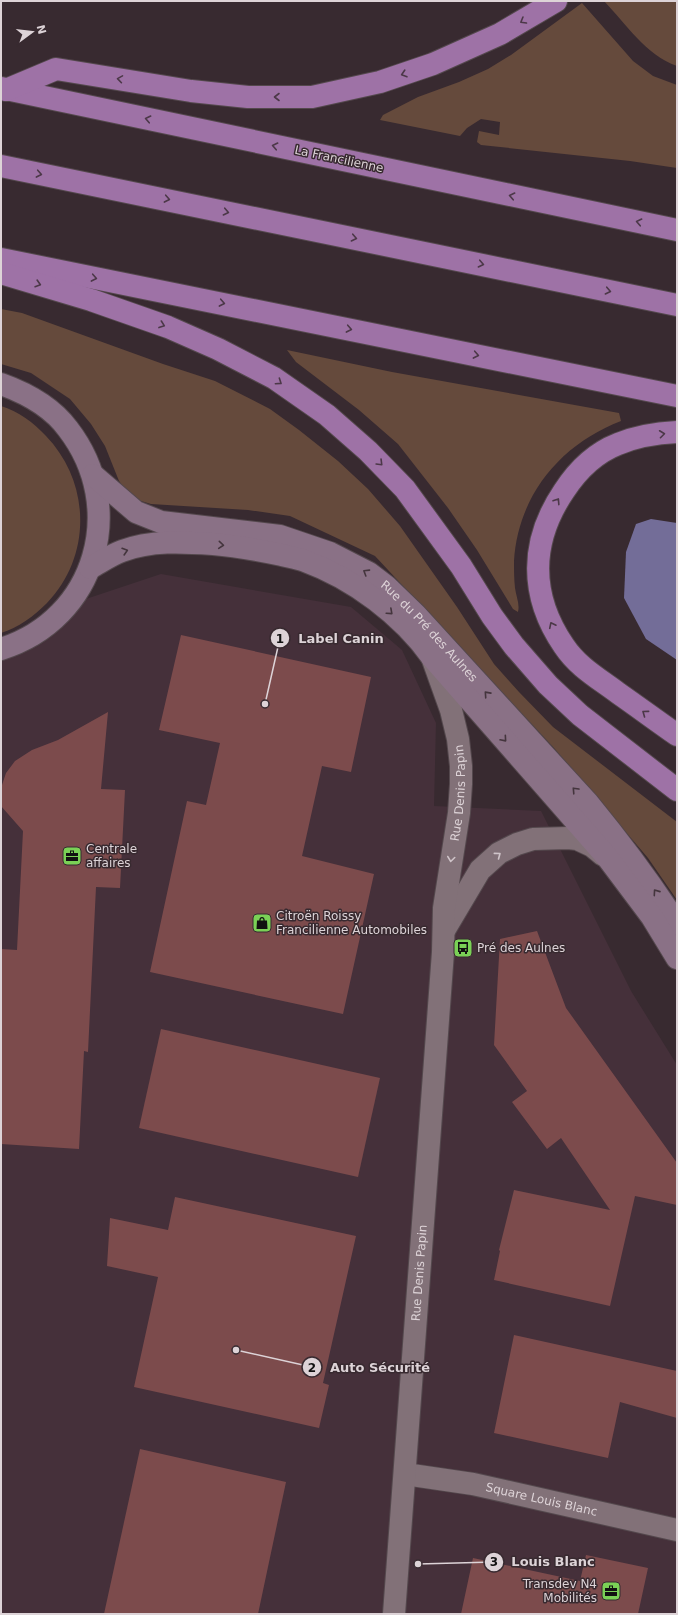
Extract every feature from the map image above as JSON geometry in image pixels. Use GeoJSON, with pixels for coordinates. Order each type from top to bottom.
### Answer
{"type":"FeatureCollection","features":[{"type":"Feature","properties":{"kind":"highway"},"geometry":{"type":"LineString","coordinates":[[4,89],[56,68],[191,91],[248,97],[312,97],[380,82],[433,64],[500,34],[556,1]]}},
{"type":"Feature","properties":{"kind":"highway","name":"La Francilienne"},"geometry":{"type":"LineString","coordinates":[[4,89],[677,230]]}},
{"type":"Feature","properties":{"kind":"highway"},"geometry":{"type":"LineString","coordinates":[[1,166],[677,305]]}},
{"type":"Feature","properties":{"kind":"highway"},"geometry":{"type":"LineString","coordinates":[[1,259],[677,396]]}},
{"type":"Feature","properties":{"kind":"highway"},"geometry":{"type":"LineString","coordinates":[[1,273],[98,303],[168,328],[218,349],[274,378],[327,415],[368,451],[405,489],[461,566],[492,616],[514,646],[548,685],[580,715],[677,790]]}},
{"type":"Feature","properties":{"kind":"highway"},"geometry":{"type":"LineString","coordinates":[[677,432],[655,434],[624,442],[606,451],[582,467],[566,488],[549,516],[539,546],[538,576],[548,618],[564,646],[579,665],[677,736]]}},
{"type":"Feature","properties":{"kind":"street"},"geometry":{"type":"LineString","coordinates":[[1,384],[26,394],[49,409],[68,428],[83,450],[93,475],[98,498],[100,522],[97,545],[90,568],[68,605],[40,631],[22,641],[1,649]]}},
{"type":"Feature","properties":{"kind":"street","name":"Rue du Pré des Aulnes"},"geometry":{"type":"LineString","coordinates":[[93,475],[136,512],[161,522],[280,536],[330,553],[369,573],[386,586],[416,615],[588,803],[614,834],[677,924]]}},
{"type":"Feature","properties":{"kind":"street","name":"Rue du Pré des Aulnes"},"geometry":{"type":"LineString","coordinates":[[90,568],[122,551],[158,543],[182,542],[246,547],[304,560],[327,569],[367,594],[387,609],[423,645],[607,858],[652,917],[677,958]]}},
{"type":"Feature","properties":{"kind":"street","name":"Rue Denis Papin"},"geometry":{"type":"LineString","coordinates":[[394,1614],[444,908],[459,813],[461,766],[458,739],[451,710],[432,657]]}},
{"type":"Feature","properties":{"kind":"street","name":"Rue Denis Papin"},"geometry":{"type":"LineString","coordinates":[[443,932],[480,870],[500,853],[517,844],[533,839],[577,839],[592,846],[607,858]]}},
{"type":"Feature","properties":{"kind":"street","name":"Square Louis Blanc"},"geometry":{"type":"LineString","coordinates":[[405,1474],[473,1484],[677,1530]]}},
{"type":"Feature","properties":{"kind":"shaded area"},"geometry":{"type":"Polygon","coordinates":[[[604,1],[677,1],[677,66],[666,61],[646,47],[604,1]]]}},
{"type":"Feature","properties":{"kind":"shaded area"},"geometry":{"type":"Polygon","coordinates":[[[582,3],[633,61],[653,76],[677,85],[677,168],[630,161],[481,145],[477,142],[479,131],[499,135],[500,122],[481,119],[467,128],[460,136],[380,120],[383,115],[418,97],[459,82],[488,69],[511,55],[582,3]]]}},
{"type":"Feature","properties":{"kind":"shaded area"},"geometry":{"type":"Polygon","coordinates":[[[1,309],[22,313],[163,364],[215,381],[270,409],[338,461],[368,489],[400,526],[457,607],[494,664],[519,692],[553,727],[677,822],[677,900],[648,858],[554,748],[375,556],[290,516],[248,510],[151,504],[131,498],[119,481],[105,446],[91,424],[70,399],[31,373],[1,364],[1,309]]]}},
{"type":"Feature","properties":{"kind":"shaded area"},"geometry":{"type":"Polygon","coordinates":[[[287,350],[392,372],[619,413],[621,421],[599,431],[580,443],[562,458],[546,475],[534,494],[524,515],[517,537],[514,561],[515,591],[518,603],[518,612],[513,609],[477,550],[448,508],[398,444],[359,410],[296,362],[287,350]]]}},
{"type":"Feature","properties":{"kind":"shaded area"},"geometry":{"type":"Polygon","coordinates":[[[1,406],[20,414],[31,422],[46,436],[61,455],[71,475],[78,497],[80,520],[78,542],[72,564],[62,584],[47,603],[26,621],[1,633],[1,406]]]}},
{"type":"Feature","properties":{"kind":"shaded area"},"geometry":{"type":"Polygon","coordinates":[[[651,519],[677,523],[677,660],[646,639],[624,598],[626,552],[636,524],[651,519]]]}},
{"type":"Feature","properties":{"kind":"shaded area"},"geometry":{"type":"Polygon","coordinates":[[[161,574],[351,607],[402,650],[436,723],[434,806],[541,811],[631,991],[677,1065],[677,1614],[1,1614],[1,649],[68,605],[161,574]]]}},
{"type":"Feature","properties":{"kind":"building","name":"Citroën Roissy Francilienne Automobiles"},"geometry":{"type":"Polygon","coordinates":[[[181,635],[371,677],[351,772],[322,766],[302,856],[374,874],[343,1014],[150,972],[187,801],[206,805],[220,743],[159,730],[181,635]]]}},
{"type":"Feature","properties":{"kind":"building"},"geometry":{"type":"Polygon","coordinates":[[[108,712],[101,789],[125,790],[120,888],[96,887],[88,1052],[84,1051],[79,1149],[1,1144],[1,949],[17,950],[23,831],[1,806],[2,785],[6,773],[15,761],[32,750],[58,740],[108,712]]]}},
{"type":"Feature","properties":{"kind":"building"},"geometry":{"type":"Polygon","coordinates":[[[537,931],[566,1008],[677,1163],[677,1205],[635,1196],[610,1306],[494,1280],[499,1250],[514,1190],[610,1210],[561,1138],[547,1149],[512,1102],[527,1091],[494,1045],[500,939],[537,931]]]}},
{"type":"Feature","properties":{"kind":"building"},"geometry":{"type":"Polygon","coordinates":[[[161,1029],[380,1078],[358,1177],[139,1128],[161,1029]]]}},
{"type":"Feature","properties":{"kind":"building"},"geometry":{"type":"Polygon","coordinates":[[[175,1197],[356,1236],[323,1383],[329,1385],[319,1428],[134,1387],[158,1277],[107,1266],[110,1218],[168,1230],[175,1197]]]}},
{"type":"Feature","properties":{"kind":"building"},"geometry":{"type":"Polygon","coordinates":[[[514,1335],[677,1371],[677,1418],[620,1402],[608,1458],[494,1433],[514,1335]]]}},
{"type":"Feature","properties":{"kind":"building"},"geometry":{"type":"Polygon","coordinates":[[[140,1449],[286,1482],[258,1614],[104,1614],[140,1449]]]}},
{"type":"Feature","properties":{"kind":"building"},"geometry":{"type":"Polygon","coordinates":[[[586,1555],[648,1568],[638,1614],[461,1614],[473,1558],[580,1581],[586,1555]]]}},
{"type":"Feature","properties":{"kind":"place","name":"Label Canin"},"geometry":{"type":"Point","coordinates":[265,704]}},
{"type":"Feature","properties":{"kind":"place","name":"Centrale affaires"},"geometry":{"type":"Point","coordinates":[72,856]}},
{"type":"Feature","properties":{"kind":"place","name":"Citroën Roissy Francilienne Automobiles"},"geometry":{"type":"Point","coordinates":[262,923]}},
{"type":"Feature","properties":{"kind":"place","name":"Pré des Aulnes"},"geometry":{"type":"Point","coordinates":[463,948]}},
{"type":"Feature","properties":{"kind":"place","name":"Auto Sécurité"},"geometry":{"type":"Point","coordinates":[236,1350]}},
{"type":"Feature","properties":{"kind":"place","name":"Louis Blanc"},"geometry":{"type":"Point","coordinates":[418,1564]}},
{"type":"Feature","properties":{"kind":"place","name":"Transdev N4 Mobilités"},"geometry":{"type":"Point","coordinates":[611,1591]}}]}
